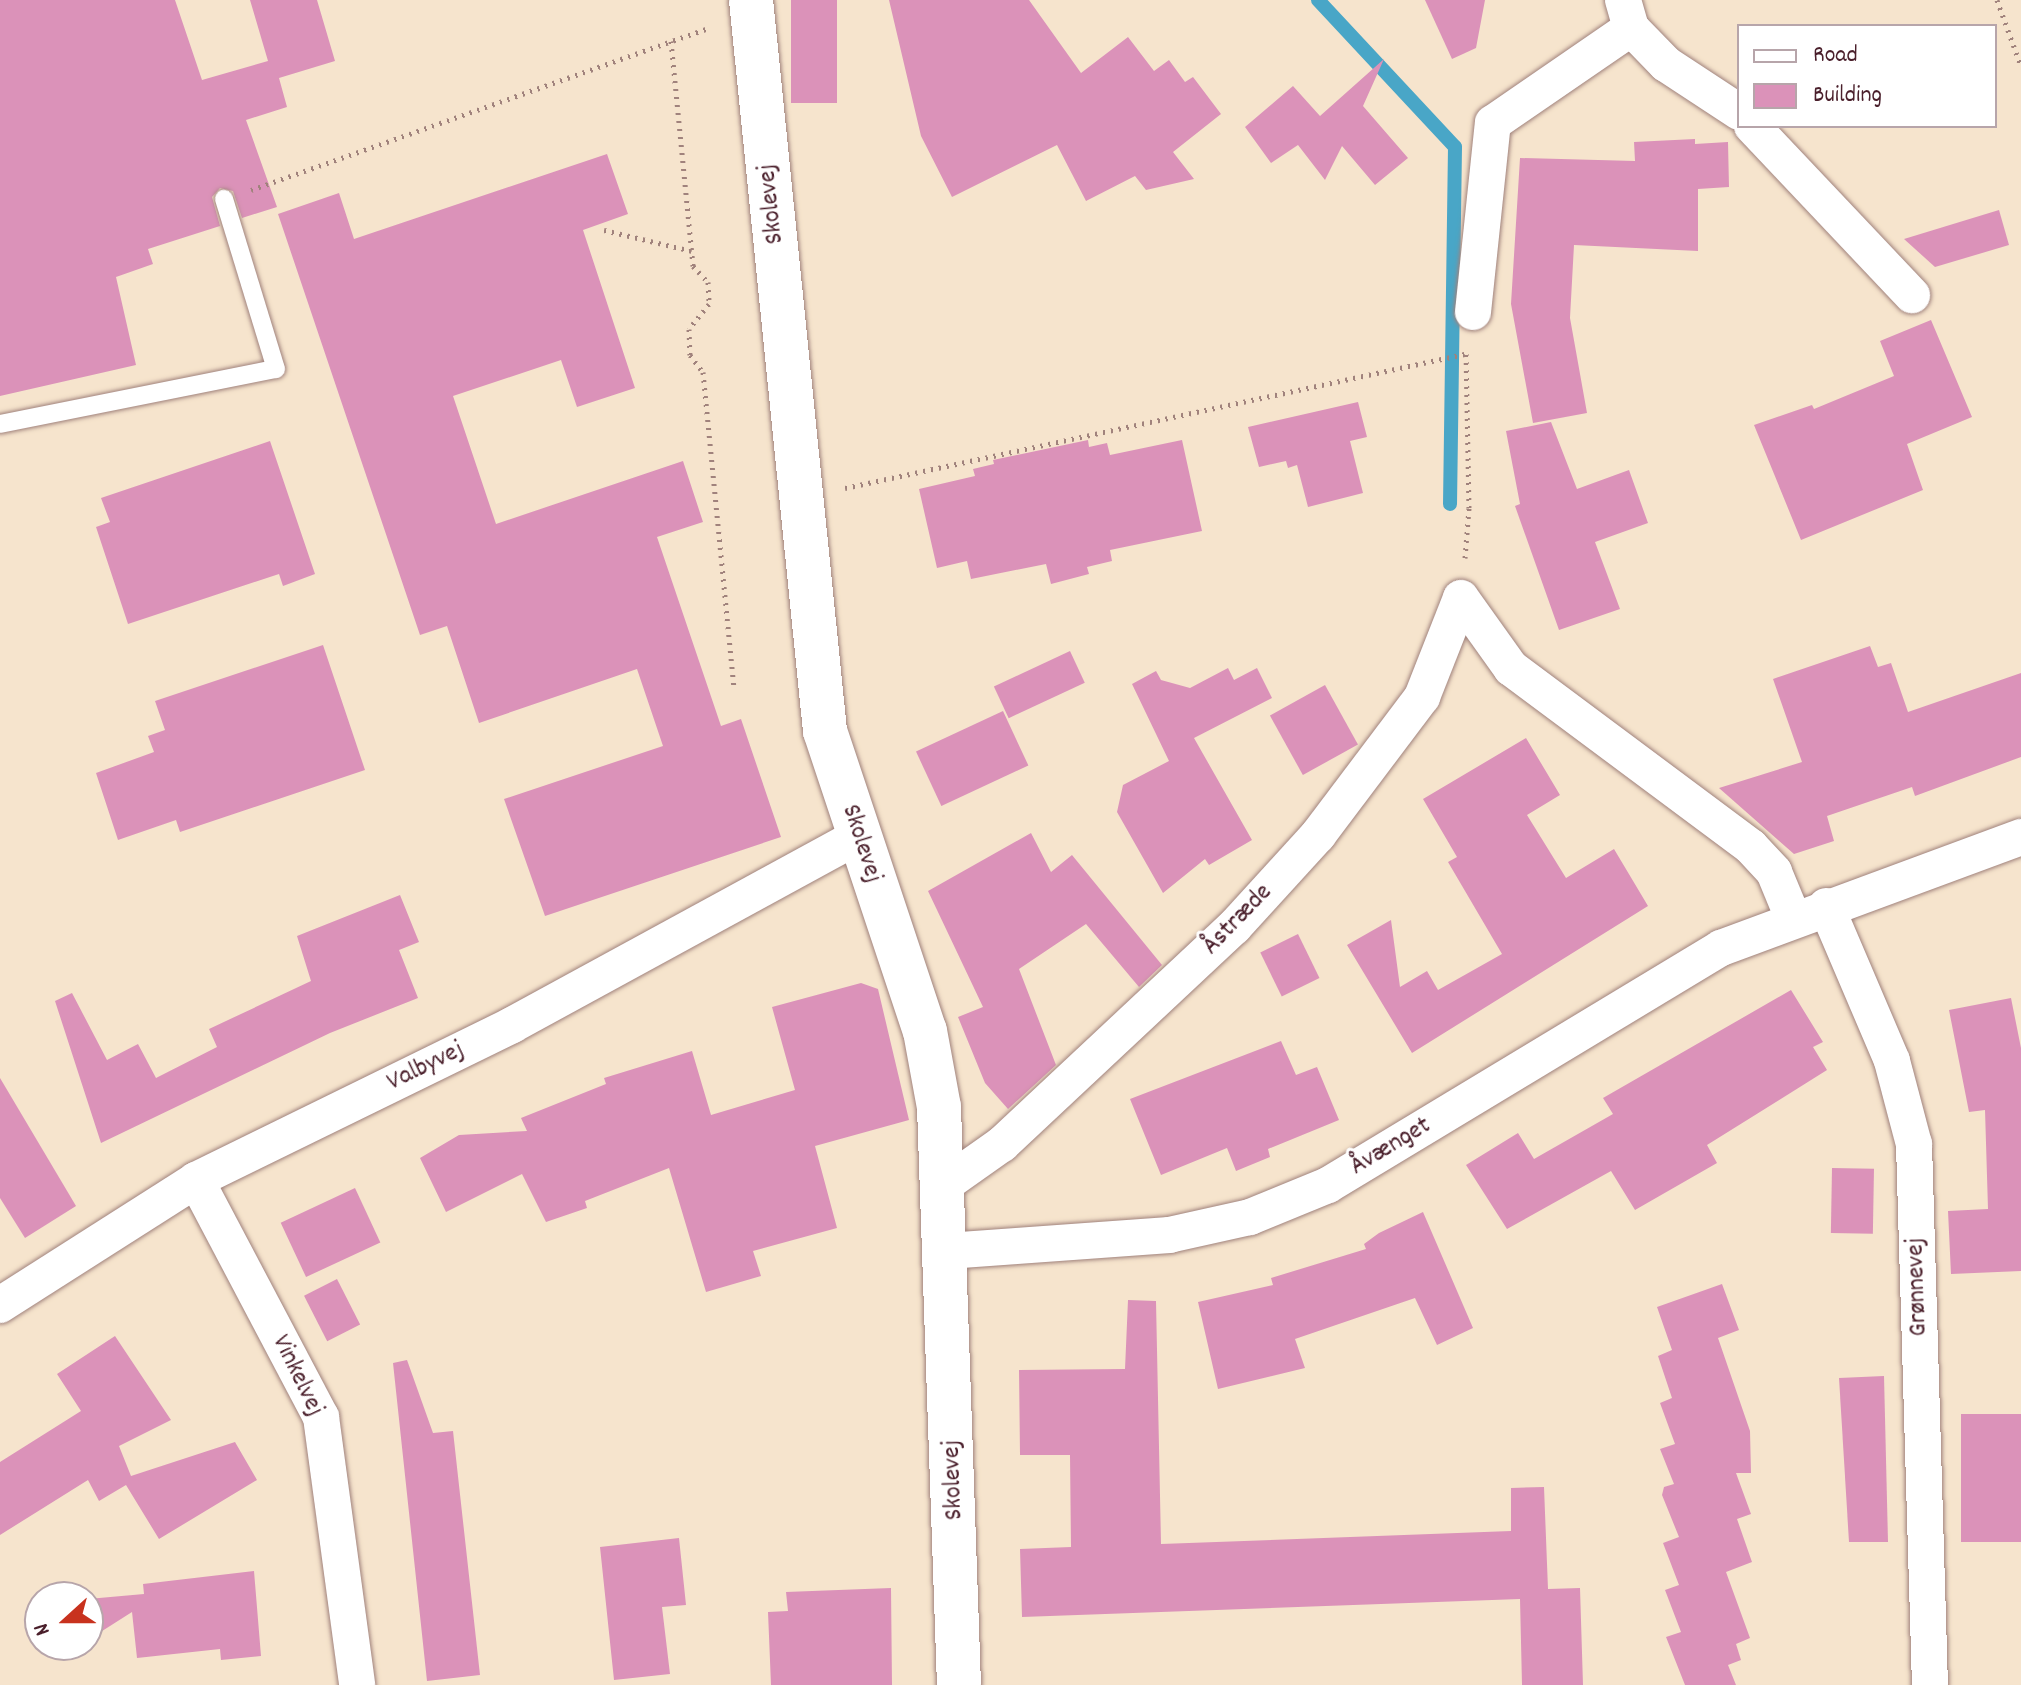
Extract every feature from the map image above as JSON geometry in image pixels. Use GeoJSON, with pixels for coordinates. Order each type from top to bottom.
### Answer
{"type":"FeatureCollection","features":[{"type":"Feature","properties":{"kind":"street","name":"Skolevej"},"geometry":{"type":"LineString","coordinates":[[751,6],[825,731],[857,837],[925,1031],[939,1107],[947,1251],[959,1685]]}},
{"type":"Feature","properties":{"kind":"street"},"geometry":{"type":"LineString","coordinates":[[1473,312],[1493,123],[1627,14],[1666,64],[1737,111]]}},
{"type":"Feature","properties":{"kind":"street"},"geometry":{"type":"LineString","coordinates":[[1754,128],[1912,295]]}},
{"type":"Feature","properties":{"kind":"street"},"geometry":{"type":"LineString","coordinates":[[1461,598],[1511,668],[1758,853],[1810,912]]}},
{"type":"Feature","properties":{"kind":"street","name":"Åstræde"},"geometry":{"type":"LineString","coordinates":[[944,1185],[1002,1144],[1224,937],[1318,835],[1422,697],[1461,598]]}},
{"type":"Feature","properties":{"kind":"street","name":"Valbyvej"},"geometry":{"type":"LineString","coordinates":[[0,1305],[196,1180],[512,1025],[857,837]]}},
{"type":"Feature","properties":{"kind":"street","name":"Åvænget"},"geometry":{"type":"LineString","coordinates":[[947,1251],[1169,1235],[1250,1217],[1328,1185],[1721,948],[1810,912],[2021,837]]}},
{"type":"Feature","properties":{"kind":"street","name":"Grønnevej"},"geometry":{"type":"LineString","coordinates":[[1810,912],[1892,1061],[1914,1144],[1930,1685]]}},
{"type":"Feature","properties":{"kind":"street","name":"Vinkelvej"},"geometry":{"type":"LineString","coordinates":[[196,1180],[321,1417],[357,1685]]}},
{"type":"Feature","properties":{"kind":"lane"},"geometry":{"type":"LineString","coordinates":[[0,424],[276,369],[224,199]]}},
{"type":"Feature","properties":{"kind":"path"},"geometry":{"type":"LineString","coordinates":[[1997,0],[2021,66]]}},
{"type":"Feature","properties":{"kind":"path"},"geometry":{"type":"LineString","coordinates":[[224,199],[671,41],[751,6]]}},
{"type":"Feature","properties":{"kind":"path"},"geometry":{"type":"LineString","coordinates":[[671,41],[693,266],[708,282],[709,304],[689,329],[690,355],[703,372],[734,689]]}},
{"type":"Feature","properties":{"kind":"path"},"geometry":{"type":"LineString","coordinates":[[604,230],[692,251]]}},
{"type":"Feature","properties":{"kind":"path"},"geometry":{"type":"LineString","coordinates":[[1461,598],[1469,508],[1466,333],[1473,312]]}},
{"type":"Feature","properties":{"kind":"path"},"geometry":{"type":"LineString","coordinates":[[802,498],[1459,355]]}},
{"type":"Feature","properties":{"kind":"building"},"geometry":{"type":"Polygon","coordinates":[[[0,0],[175,0],[202,80],[268,61],[250,0],[317,0],[335,61],[279,78],[287,107],[246,120],[277,207],[242,218],[233,191],[220,188],[212,197],[220,226],[148,249],[153,264],[116,277],[136,365],[0,396],[0,0]]]}},
{"type":"Feature","properties":{"kind":"building"},"geometry":{"type":"Polygon","coordinates":[[[791,0],[837,0],[837,103],[791,103],[791,0]]]}},
{"type":"Feature","properties":{"kind":"building"},"geometry":{"type":"Polygon","coordinates":[[[889,0],[1029,0],[1081,73],[1128,37],[1154,71],[1169,60],[1185,82],[1193,77],[1221,114],[1173,152],[1194,179],[1146,190],[1135,176],[1086,201],[1057,145],[952,197],[921,136],[889,0]]]}},
{"type":"Feature","properties":{"kind":"building"},"geometry":{"type":"Polygon","coordinates":[[[1425,0],[1485,0],[1476,48],[1452,59],[1425,0]]]}},
{"type":"Feature","properties":{"kind":"building"},"geometry":{"type":"Polygon","coordinates":[[[1384,59],[1363,106],[1408,158],[1375,185],[1342,146],[1325,180],[1298,145],[1271,163],[1245,127],[1293,86],[1320,116],[1384,59]]]}},
{"type":"Feature","properties":{"kind":"building"},"geometry":{"type":"Polygon","coordinates":[[[1695,139],[1695,144],[1728,142],[1729,187],[1698,189],[1698,251],[1574,245],[1570,318],[1587,413],[1533,423],[1511,304],[1520,158],[1635,161],[1634,142],[1695,139]]]}},
{"type":"Feature","properties":{"kind":"building"},"geometry":{"type":"Polygon","coordinates":[[[607,154],[628,214],[583,230],[635,388],[577,407],[561,360],[453,396],[496,524],[683,461],[703,522],[657,537],[721,726],[741,719],[781,837],[545,916],[504,799],[663,746],[637,669],[479,723],[447,626],[420,635],[278,214],[339,193],[354,239],[607,154]]]}},
{"type":"Feature","properties":{"kind":"building"},"geometry":{"type":"Polygon","coordinates":[[[1999,210],[2009,245],[1935,267],[1904,239],[1999,210]]]}},
{"type":"Feature","properties":{"kind":"building"},"geometry":{"type":"Polygon","coordinates":[[[1931,320],[1972,417],[1907,444],[1923,490],[1801,540],[1754,425],[1812,405],[1814,409],[1894,376],[1880,341],[1931,320]]]}},
{"type":"Feature","properties":{"kind":"building"},"geometry":{"type":"Polygon","coordinates":[[[1358,402],[1367,437],[1350,441],[1363,493],[1308,507],[1297,465],[1288,468],[1286,461],[1259,467],[1248,427],[1358,402]]]}},
{"type":"Feature","properties":{"kind":"building"},"geometry":{"type":"Polygon","coordinates":[[[1551,422],[1577,489],[1629,470],[1648,523],[1595,542],[1620,609],[1559,630],[1515,506],[1520,504],[1506,431],[1551,422]]]}},
{"type":"Feature","properties":{"kind":"building"},"geometry":{"type":"Polygon","coordinates":[[[1088,440],[1089,447],[1107,443],[1110,455],[1182,440],[1202,531],[1110,550],[1112,561],[1087,567],[1089,574],[1051,584],[1046,564],[971,579],[967,561],[937,568],[919,489],[975,476],[973,469],[994,464],[993,460],[1088,440]]]}},
{"type":"Feature","properties":{"kind":"building"},"geometry":{"type":"Polygon","coordinates":[[[270,441],[315,574],[283,586],[279,574],[128,624],[96,527],[110,522],[101,498],[270,441]]]}},
{"type":"Feature","properties":{"kind":"building"},"geometry":{"type":"Polygon","coordinates":[[[323,645],[365,770],[180,832],[176,820],[118,840],[96,773],[154,752],[148,736],[165,730],[155,701],[323,645]]]}},
{"type":"Feature","properties":{"kind":"building"},"geometry":{"type":"Polygon","coordinates":[[[1870,646],[1878,667],[1891,663],[1908,712],[2021,673],[2021,757],[1915,796],[1912,787],[1827,816],[1834,841],[1794,854],[1719,788],[1802,762],[1773,679],[1870,646]]]}},
{"type":"Feature","properties":{"kind":"building"},"geometry":{"type":"Polygon","coordinates":[[[1070,651],[1085,683],[1009,718],[994,686],[1070,651]]]}},
{"type":"Feature","properties":{"kind":"building"},"geometry":{"type":"Polygon","coordinates":[[[1228,668],[1234,680],[1257,668],[1272,698],[1194,738],[1252,840],[1209,865],[1205,859],[1163,893],[1117,812],[1123,785],[1169,761],[1132,684],[1156,671],[1161,680],[1190,688],[1228,668]]]}},
{"type":"Feature","properties":{"kind":"building"},"geometry":{"type":"Polygon","coordinates":[[[1325,685],[1358,744],[1303,775],[1270,716],[1325,685]]]}},
{"type":"Feature","properties":{"kind":"building"},"geometry":{"type":"Polygon","coordinates":[[[1003,711],[1028,765],[941,806],[916,752],[1003,711]]]}},
{"type":"Feature","properties":{"kind":"building"},"geometry":{"type":"Polygon","coordinates":[[[1526,738],[1560,795],[1527,815],[1566,878],[1614,849],[1648,906],[1412,1053],[1347,945],[1391,920],[1400,987],[1427,971],[1438,990],[1502,954],[1448,862],[1457,857],[1423,799],[1526,738]]]}},
{"type":"Feature","properties":{"kind":"building"},"geometry":{"type":"Polygon","coordinates":[[[1031,833],[1051,872],[1072,855],[1162,965],[1139,987],[1086,924],[1019,969],[1056,1065],[1008,1109],[985,1083],[958,1017],[983,1007],[928,891],[1031,833]]]}},
{"type":"Feature","properties":{"kind":"building"},"geometry":{"type":"Polygon","coordinates":[[[400,895],[419,942],[399,950],[418,998],[330,1033],[101,1143],[55,1001],[72,993],[107,1060],[138,1044],[156,1078],[217,1047],[209,1029],[311,981],[297,936],[400,895]]]}},
{"type":"Feature","properties":{"kind":"building"},"geometry":{"type":"Polygon","coordinates":[[[1298,934],[1319,978],[1282,996],[1260,952],[1298,934]]]}},
{"type":"Feature","properties":{"kind":"building"},"geometry":{"type":"Polygon","coordinates":[[[861,983],[878,989],[909,1120],[815,1146],[837,1228],[753,1251],[761,1276],[706,1292],[669,1168],[585,1201],[587,1208],[546,1222],[522,1174],[446,1212],[420,1158],[459,1135],[527,1131],[521,1118],[606,1084],[604,1078],[692,1051],[711,1115],[795,1090],[772,1007],[861,983]]]}},
{"type":"Feature","properties":{"kind":"building"},"geometry":{"type":"Polygon","coordinates":[[[1791,990],[1823,1042],[1813,1047],[1827,1070],[1707,1145],[1717,1163],[1635,1210],[1611,1171],[1507,1229],[1466,1165],[1518,1133],[1534,1159],[1613,1114],[1603,1098],[1791,990]]]}},
{"type":"Feature","properties":{"kind":"building"},"geometry":{"type":"Polygon","coordinates":[[[2011,998],[2021,1048],[2021,1271],[1951,1274],[1948,1211],[1988,1209],[1985,1110],[1969,1112],[1949,1010],[2011,998]]]}},
{"type":"Feature","properties":{"kind":"building"},"geometry":{"type":"Polygon","coordinates":[[[1281,1041],[1296,1075],[1317,1067],[1339,1120],[1268,1149],[1270,1157],[1236,1171],[1227,1148],[1161,1175],[1130,1099],[1281,1041]]]}},
{"type":"Feature","properties":{"kind":"building"},"geometry":{"type":"Polygon","coordinates":[[[0,1078],[76,1206],[25,1238],[0,1198],[0,1078]]]}},
{"type":"Feature","properties":{"kind":"building"},"geometry":{"type":"Polygon","coordinates":[[[1832,1168],[1874,1169],[1873,1234],[1831,1233],[1832,1168]]]}},
{"type":"Feature","properties":{"kind":"building"},"geometry":{"type":"Polygon","coordinates":[[[355,1188],[380,1242],[306,1277],[281,1223],[355,1188]]]}},
{"type":"Feature","properties":{"kind":"building"},"geometry":{"type":"Polygon","coordinates":[[[1423,1212],[1473,1328],[1437,1345],[1415,1298],[1295,1339],[1305,1368],[1218,1389],[1198,1302],[1273,1285],[1271,1278],[1366,1249],[1364,1244],[1379,1233],[1423,1212]]]}},
{"type":"Feature","properties":{"kind":"building"},"geometry":{"type":"Polygon","coordinates":[[[337,1279],[360,1324],[327,1341],[304,1296],[337,1279]]]}},
{"type":"Feature","properties":{"kind":"building"},"geometry":{"type":"Polygon","coordinates":[[[1722,1284],[1739,1330],[1718,1338],[1750,1431],[1751,1473],[1736,1473],[1751,1514],[1737,1519],[1752,1562],[1726,1572],[1750,1638],[1736,1644],[1741,1660],[1728,1665],[1736,1685],[1685,1685],[1666,1637],[1681,1632],[1665,1590],[1679,1585],[1663,1543],[1679,1537],[1662,1495],[1664,1487],[1674,1484],[1660,1449],[1675,1444],[1660,1403],[1672,1398],[1658,1356],[1672,1350],[1657,1307],[1722,1284]]]}},
{"type":"Feature","properties":{"kind":"building"},"geometry":{"type":"Polygon","coordinates":[[[1128,1300],[1156,1301],[1161,1544],[1511,1531],[1511,1488],[1544,1487],[1548,1589],[1580,1588],[1583,1685],[1522,1685],[1520,1599],[1022,1617],[1020,1549],[1071,1547],[1070,1455],[1020,1455],[1019,1370],[1125,1369],[1128,1300]]]}},
{"type":"Feature","properties":{"kind":"building"},"geometry":{"type":"Polygon","coordinates":[[[115,1336],[171,1420],[119,1446],[131,1476],[235,1442],[257,1480],[159,1539],[126,1485],[99,1501],[88,1480],[0,1535],[0,1462],[81,1411],[57,1374],[115,1336]]]}},
{"type":"Feature","properties":{"kind":"building"},"geometry":{"type":"Polygon","coordinates":[[[407,1360],[433,1433],[453,1431],[480,1675],[427,1681],[393,1363],[407,1360]]]}},
{"type":"Feature","properties":{"kind":"building"},"geometry":{"type":"Polygon","coordinates":[[[1884,1376],[1888,1542],[1849,1542],[1839,1378],[1884,1376]]]}},
{"type":"Feature","properties":{"kind":"building"},"geometry":{"type":"Polygon","coordinates":[[[1961,1414],[2021,1414],[2021,1542],[1961,1542],[1961,1414]]]}},
{"type":"Feature","properties":{"kind":"building"},"geometry":{"type":"Polygon","coordinates":[[[679,1538],[686,1605],[662,1607],[670,1674],[614,1680],[600,1547],[679,1538]]]}},
{"type":"Feature","properties":{"kind":"building"},"geometry":{"type":"Polygon","coordinates":[[[254,1571],[261,1656],[221,1660],[220,1649],[137,1658],[132,1612],[104,1630],[104,1598],[144,1594],[143,1584],[254,1571]]]}},
{"type":"Feature","properties":{"kind":"building"},"geometry":{"type":"Polygon","coordinates":[[[891,1588],[892,1685],[771,1685],[768,1612],[788,1611],[786,1592],[891,1588]]]}},
{"type":"Feature","properties":{"kind":"waterway"},"geometry":{"type":"LineString","coordinates":[[1318,0],[1455,147],[1450,504]]}}]}
